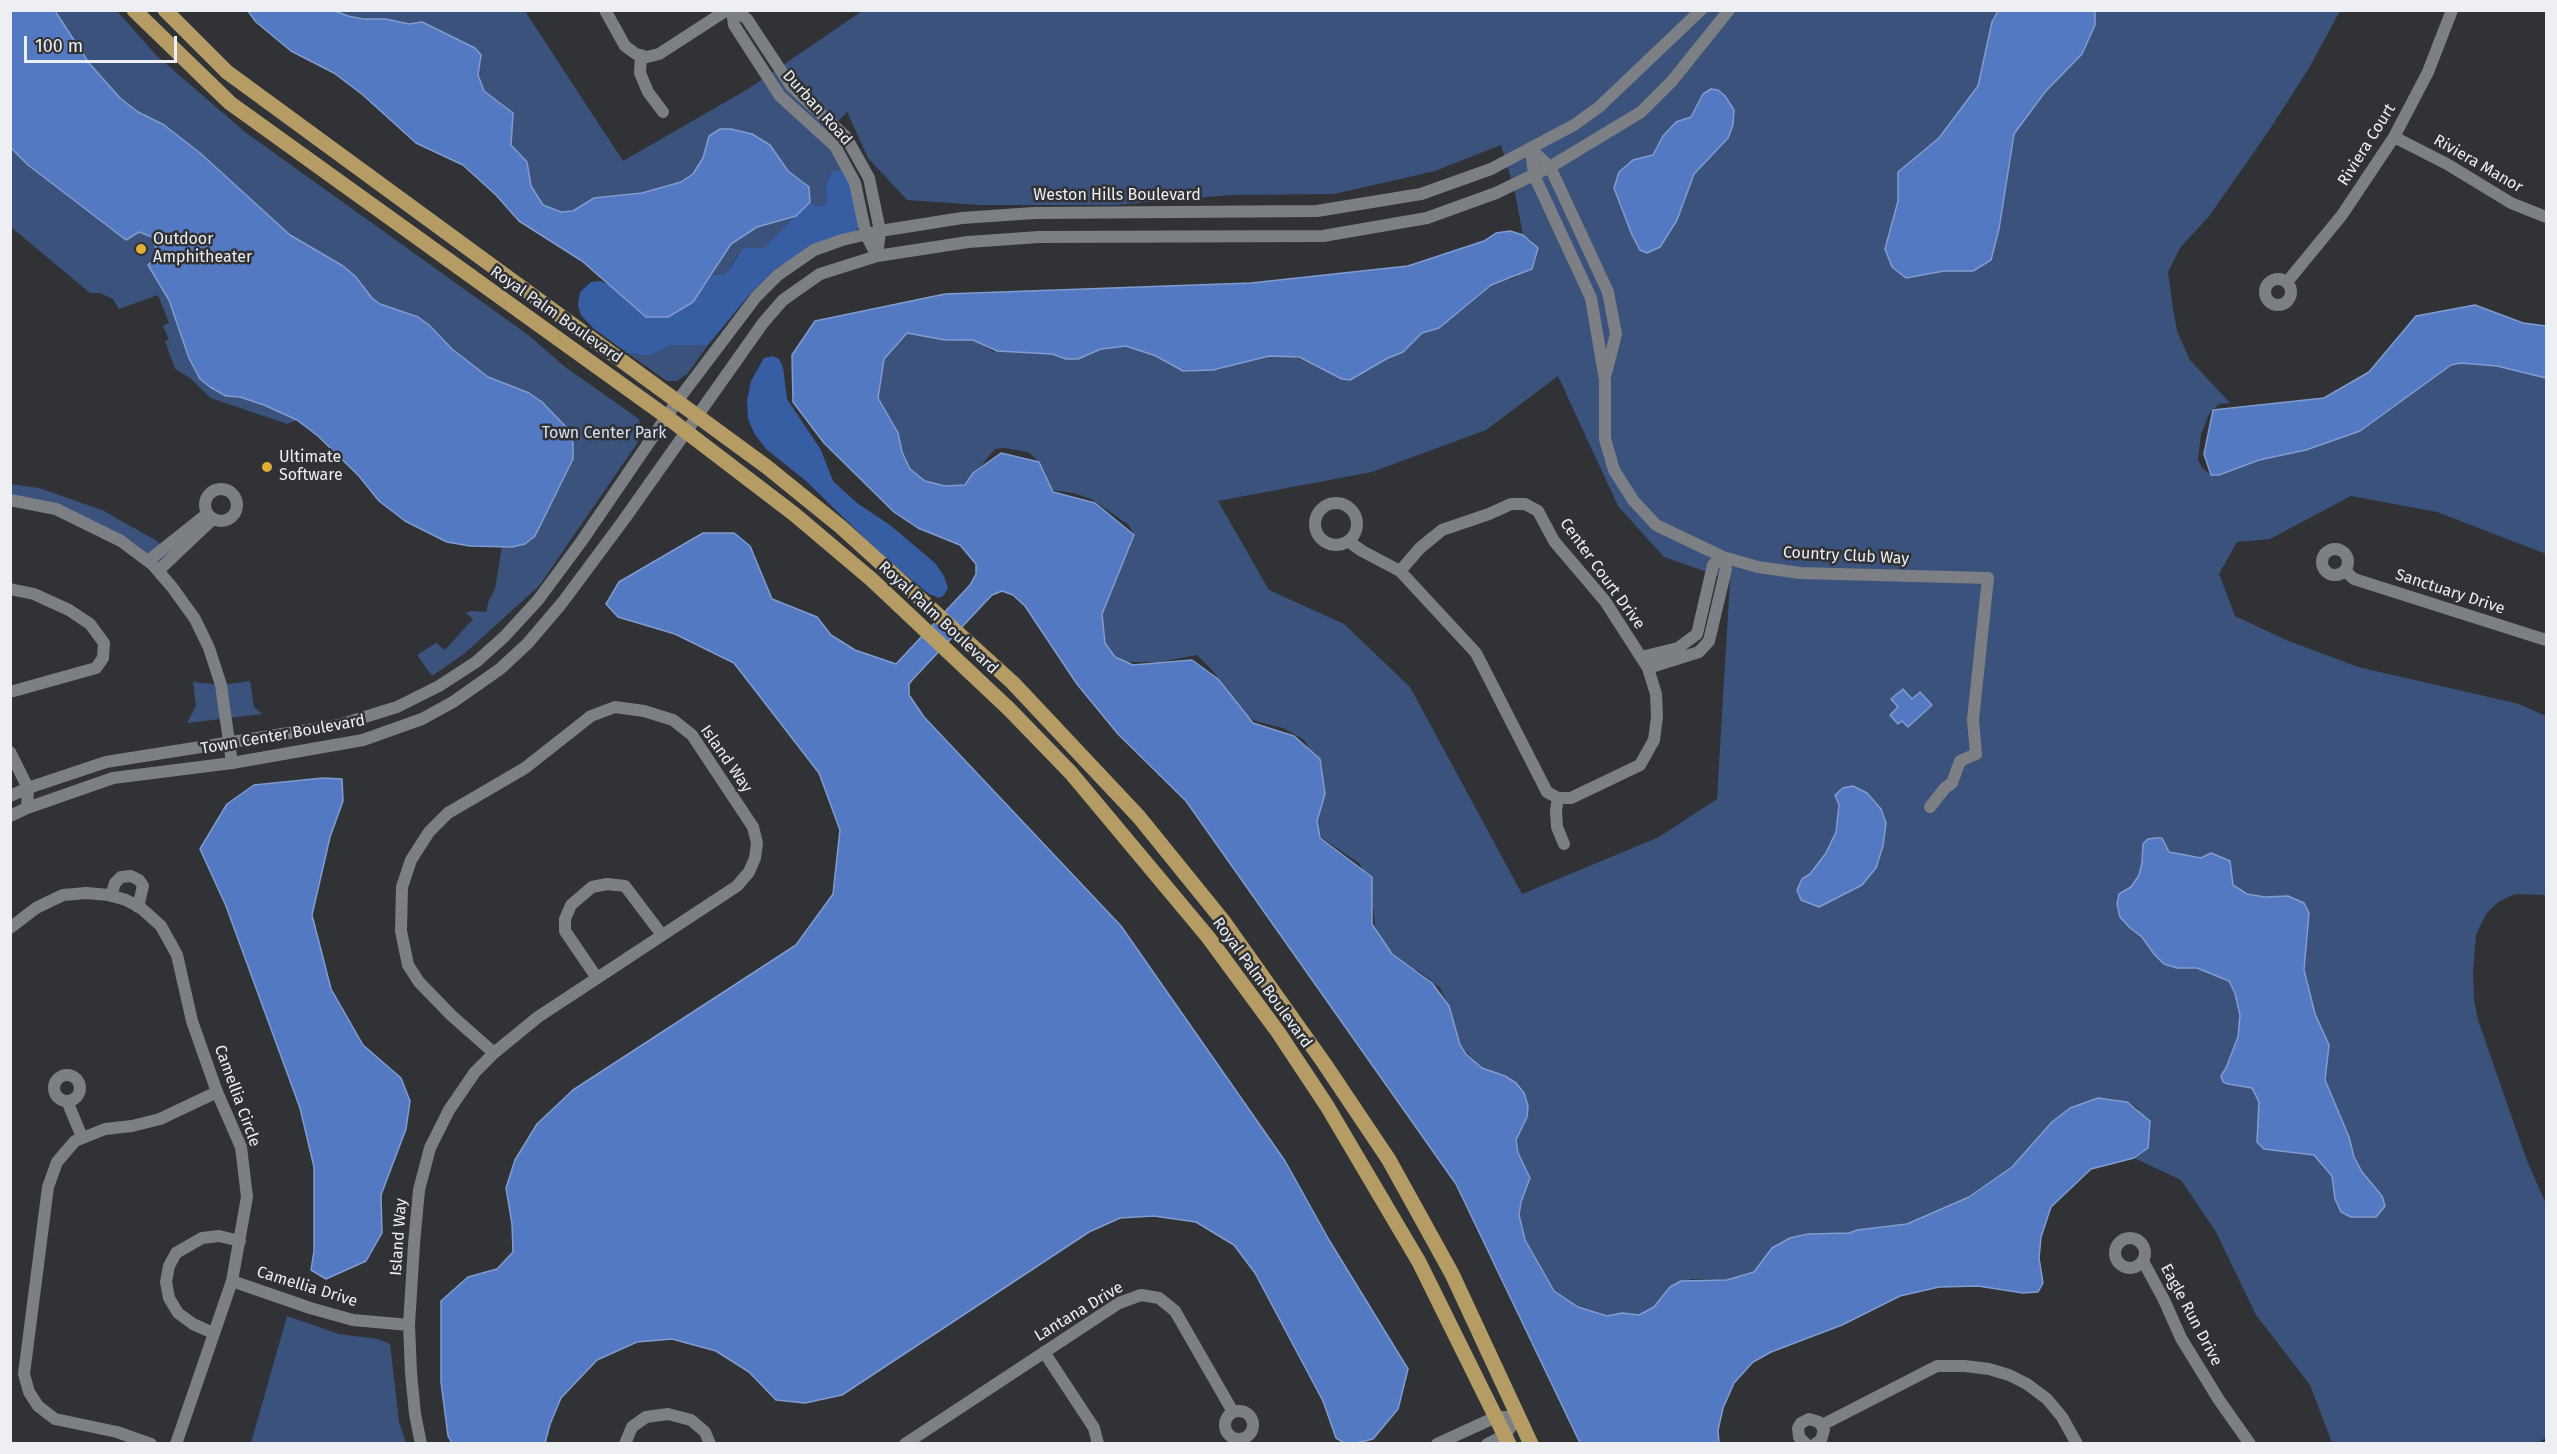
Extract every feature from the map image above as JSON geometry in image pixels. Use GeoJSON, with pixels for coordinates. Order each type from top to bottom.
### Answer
{"type":"FeatureCollection","features":[{"type":"Feature","properties":{"kind":"main road","name":"Royal Palm Boulevard"},"geometry":{"type":"LineString","coordinates":[[134,10],[230,103],[667,417],[794,514],[947,648],[1071,773],[1208,937],[1278,1032],[1328,1106],[1419,1262],[1507,1439]]}},
{"type":"Feature","properties":{"kind":"main road","name":"Royal Palm Boulevard"},"geometry":{"type":"LineString","coordinates":[[165,10],[227,72],[698,414],[841,526],[1013,683],[1139,817],[1231,932],[1324,1063],[1389,1160],[1452,1274],[1530,1443]]}},
{"type":"Feature","properties":{"kind":"street"},"geometry":{"type":"LineString","coordinates":[[605,10],[625,46],[647,57],[660,54],[727,10]]}},
{"type":"Feature","properties":{"kind":"street","name":"Durban Road"},"geometry":{"type":"LineString","coordinates":[[733,10],[747,19],[791,86],[846,137],[869,178],[880,231],[877,256]]}},
{"type":"Feature","properties":{"kind":"street","name":"Durban Road"},"geometry":{"type":"LineString","coordinates":[[733,10],[734,25],[780,96],[835,146],[855,183],[866,234],[877,256]]}},
{"type":"Feature","properties":{"kind":"street","name":"Weston Hills Boulevard"},"geometry":{"type":"LineString","coordinates":[[667,417],[756,297],[778,275],[814,250],[866,234],[962,218],[1034,213],[1317,211],[1422,194],[1491,169],[1574,125],[1619,89],[1635,83],[1655,64],[1701,10]]}},
{"type":"Feature","properties":{"kind":"street"},"geometry":{"type":"LineString","coordinates":[[686,431],[763,323],[783,300],[820,274],[877,256],[968,242],[1039,237],[1323,236],[1427,218],[1496,193],[1534,175],[1641,112],[1646,95],[1708,37],[1729,10]]}},
{"type":"Feature","properties":{"kind":"street","name":"Riviera Court"},"geometry":{"type":"LineString","coordinates":[[2287,282],[2342,215],[2394,137],[2428,72],[2452,10]]}},
{"type":"Feature","properties":{"kind":"street"},"geometry":{"type":"LineString","coordinates":[[745,43],[758,34]]}},
{"type":"Feature","properties":{"kind":"street"},"geometry":{"type":"LineString","coordinates":[[641,55],[640,73],[648,92],[663,112]]}},
{"type":"Feature","properties":{"kind":"street","name":"Riviera Manor"},"geometry":{"type":"LineString","coordinates":[[2394,137],[2447,164],[2511,203],[2547,218]]}},
{"type":"Feature","properties":{"kind":"street","name":"Country Club Way"},"geometry":{"type":"LineString","coordinates":[[1531,149],[1550,167],[1608,292],[1616,334],[1605,380]]}},
{"type":"Feature","properties":{"kind":"street","name":"Country Club Way"},"geometry":{"type":"LineString","coordinates":[[1531,149],[1534,175],[1591,298],[1605,380],[1605,439],[1614,470],[1633,500],[1656,525],[1723,557],[1758,567],[1800,573],[1988,578],[1974,711],[1976,754],[1960,761],[1953,783],[1945,788],[1930,807]]}},
{"type":"Feature","properties":{"kind":"street","name":"Town Center Boulevard"},"geometry":{"type":"LineString","coordinates":[[12,793],[106,762],[339,725],[397,707],[440,686],[476,662],[538,600],[667,417]]}},
{"type":"Feature","properties":{"kind":"street","name":"Town Center Boulevard"},"geometry":{"type":"LineString","coordinates":[[10,816],[113,778],[232,763],[363,740],[422,719],[453,702],[500,669],[528,643],[623,521],[686,431]]}},
{"type":"Feature","properties":{"kind":"street"},"geometry":{"type":"LineString","coordinates":[[10,500],[56,509],[71,516],[122,541],[158,571],[195,619],[209,648],[221,685],[232,763]]}},
{"type":"Feature","properties":{"kind":"street","name":"Center Court Drive"},"geometry":{"type":"LineString","coordinates":[[1400,571],[1420,548],[1442,530],[1490,514],[1510,504],[1525,504],[1538,511],[1554,542],[1605,601],[1645,663],[1656,694],[1657,717],[1654,740],[1640,765],[1571,798],[1558,798]]}},
{"type":"Feature","properties":{"kind":"street"},"geometry":{"type":"LineString","coordinates":[[148,561],[210,517],[158,571]]}},
{"type":"Feature","properties":{"kind":"street"},"geometry":{"type":"LineString","coordinates":[[1348,541],[1400,571],[1476,653],[1547,792],[1558,798],[1557,827],[1564,844]]}},
{"type":"Feature","properties":{"kind":"street"},"geometry":{"type":"LineString","coordinates":[[1723,557],[1726,569],[1709,641],[1697,653],[1645,663],[1689,642],[1697,634],[1713,565],[1723,557]]}},
{"type":"Feature","properties":{"kind":"street","name":"Sanctuary Drive"},"geometry":{"type":"LineString","coordinates":[[2344,571],[2354,579],[2547,640]]}},
{"type":"Feature","properties":{"kind":"street"},"geometry":{"type":"LineString","coordinates":[[10,589],[34,594],[69,610],[90,624],[104,643],[103,657],[96,668],[10,692]]}},
{"type":"Feature","properties":{"kind":"street"},"geometry":{"type":"LineString","coordinates":[[1689,642],[1697,653]]}},
{"type":"Feature","properties":{"kind":"street"},"geometry":{"type":"LineString","coordinates":[[440,686],[453,702]]}},
{"type":"Feature","properties":{"kind":"street","name":"Island Way"},"geometry":{"type":"LineString","coordinates":[[421,1443],[415,1414],[409,1325],[419,1190],[430,1148],[455,1101],[475,1072],[494,1053],[538,1017],[737,886],[749,872],[755,858],[757,843],[753,827],[692,735],[673,720],[644,711],[615,707],[591,716],[525,768],[448,813],[429,832],[411,860],[402,887],[401,931],[408,965],[419,982],[451,1015],[494,1053]]}},
{"type":"Feature","properties":{"kind":"street"},"geometry":{"type":"LineString","coordinates":[[10,752],[28,788],[27,808]]}},
{"type":"Feature","properties":{"kind":"street"},"geometry":{"type":"LineString","coordinates":[[12,793],[27,808]]}},
{"type":"Feature","properties":{"kind":"street"},"geometry":{"type":"LineString","coordinates":[[111,896],[115,883],[121,877],[130,876],[139,880],[143,886],[138,906]]}},
{"type":"Feature","properties":{"kind":"street"},"geometry":{"type":"LineString","coordinates":[[597,978],[566,931],[565,920],[571,905],[592,887],[607,884],[625,886],[662,935]]}},
{"type":"Feature","properties":{"kind":"street","name":"Camellia Circle"},"geometry":{"type":"LineString","coordinates":[[10,928],[36,908],[63,895],[86,893],[111,896],[138,906],[161,926],[177,955],[192,1021],[217,1092],[241,1147],[247,1197],[232,1281],[176,1443]]}},
{"type":"Feature","properties":{"kind":"street"},"geometry":{"type":"LineString","coordinates":[[151,1443],[117,1432],[56,1419],[38,1406],[29,1392],[24,1374],[50,1180],[62,1154],[82,1137],[105,1129],[132,1126],[160,1119],[217,1092]]}},
{"type":"Feature","properties":{"kind":"street"},"geometry":{"type":"LineString","coordinates":[[67,1101],[82,1137]]}},
{"type":"Feature","properties":{"kind":"street"},"geometry":{"type":"LineString","coordinates":[[213,1333],[193,1324],[178,1312],[169,1298],[166,1282],[170,1266],[176,1253],[202,1238],[219,1236],[240,1241]]}},
{"type":"Feature","properties":{"kind":"street","name":"Eagle Run Drive"},"geometry":{"type":"LineString","coordinates":[[2143,1261],[2181,1338],[2219,1400],[2250,1443]]}},
{"type":"Feature","properties":{"kind":"street","name":"Camellia Drive"},"geometry":{"type":"LineString","coordinates":[[232,1281],[353,1320],[409,1325]]}},
{"type":"Feature","properties":{"kind":"street","name":"Lantana Drive"},"geometry":{"type":"LineString","coordinates":[[905,1443],[1119,1303],[1133,1297],[1150,1295],[1167,1302],[1175,1311],[1233,1412]]}},
{"type":"Feature","properties":{"kind":"street"},"geometry":{"type":"LineString","coordinates":[[1044,1352],[1094,1428],[1098,1443]]}},
{"type":"Feature","properties":{"kind":"street"},"geometry":{"type":"LineString","coordinates":[[1822,1425],[1938,1366],[1965,1366],[1989,1369],[2027,1384],[2047,1399],[2062,1417],[2077,1443]]}},
{"type":"Feature","properties":{"kind":"street"},"geometry":{"type":"LineString","coordinates":[[625,1443],[632,1427],[646,1417],[668,1414],[690,1420],[705,1432],[710,1443]]}},
{"type":"Feature","properties":{"kind":"street"},"geometry":{"type":"LineString","coordinates":[[1437,1443],[1496,1417],[1518,1418],[1507,1439],[1487,1443]]}},
{"type":"Feature","properties":{"kind":"street"},"geometry":{"type":"LineString","coordinates":[[1806,1443],[1799,1437],[1798,1428],[1801,1423],[1809,1419],[1814,1419],[1822,1425],[1823,1435],[1815,1443]]}},
{"type":"Feature","properties":{"kind":"green space","name":"Town Center Park"},"geometry":{"type":"Polygon","coordinates":[[[55,11],[117,11],[157,56],[245,132],[527,334],[564,366],[639,419],[642,434],[638,442],[539,586],[465,653],[432,676],[417,655],[436,643],[445,650],[473,619],[466,613],[486,612],[495,589],[502,547],[512,547],[567,428],[542,402],[529,393],[488,377],[470,365],[418,317],[372,299],[343,266],[290,235],[200,153],[164,125],[138,112],[120,98],[89,63],[55,11]]]}},
{"type":"Feature","properties":{"kind":"green space"},"geometry":{"type":"Polygon","coordinates":[[[335,11],[525,11],[623,161],[748,89],[862,11],[2340,11],[2309,68],[2270,129],[2210,215],[2180,248],[2168,272],[2173,308],[2177,331],[2190,360],[2230,403],[2219,404],[2210,412],[2201,434],[2198,460],[2202,468],[2211,475],[2219,475],[2232,468],[2360,431],[2451,365],[2460,363],[2497,366],[2546,378],[2546,554],[2437,512],[2351,496],[2270,539],[2237,542],[2219,574],[2235,616],[2286,640],[2358,667],[2519,704],[2546,716],[2546,895],[2515,894],[2498,902],[2486,914],[2476,935],[2473,972],[2474,999],[2478,1020],[2527,1161],[2546,1204],[2546,1437],[2537,1444],[2332,1443],[2310,1385],[2256,1315],[2216,1232],[2181,1180],[2134,1158],[2143,1153],[2139,1109],[2127,1102],[2108,1098],[2052,1122],[2012,1167],[1968,1197],[1907,1224],[1849,1233],[1808,1234],[1763,1262],[1748,1275],[1727,1280],[1691,1279],[1670,1287],[1654,1307],[1639,1315],[1622,1313],[1607,1316],[1578,1307],[1554,1291],[1525,1240],[1519,1215],[1530,1178],[1518,1153],[1516,1140],[1527,1117],[1505,1076],[1482,1068],[1457,1042],[1447,1002],[1440,988],[1420,972],[1392,958],[1375,926],[1371,887],[1359,863],[1319,836],[1315,826],[1321,806],[1315,758],[1304,740],[1283,728],[1255,721],[1247,716],[1212,670],[1197,655],[1160,662],[1125,662],[1115,657],[1105,643],[1102,614],[1118,570],[1132,542],[1134,535],[1129,525],[1091,499],[1073,493],[1051,490],[1039,462],[1028,452],[1005,448],[995,449],[965,485],[945,486],[925,481],[910,469],[876,404],[879,363],[899,333],[911,332],[949,341],[970,338],[994,352],[1008,348],[1030,353],[1051,353],[1064,359],[1076,357],[1086,350],[1134,347],[1156,355],[1176,368],[1190,372],[1219,370],[1257,356],[1289,354],[1342,379],[1355,378],[1388,358],[1403,352],[1422,333],[1439,328],[1491,285],[1517,277],[1532,241],[1523,235],[1514,188],[1501,145],[1435,171],[1334,194],[1230,195],[1116,205],[979,205],[907,200],[868,158],[847,112],[824,136],[849,173],[832,172],[825,190],[827,200],[824,206],[816,206],[810,202],[809,187],[788,171],[770,145],[752,134],[720,129],[706,145],[703,158],[693,174],[681,182],[642,193],[594,198],[573,211],[561,212],[543,205],[531,186],[527,162],[511,145],[513,113],[484,91],[478,75],[481,60],[419,22],[409,24],[386,19],[363,19],[335,11]],[[1558,376],[1486,430],[1372,472],[1218,501],[1269,590],[1344,624],[1410,687],[1522,894],[1659,837],[1717,799],[1730,580],[1664,557],[1618,506],[1558,376]]]}},
{"type":"Feature","properties":{"kind":"green space"},"geometry":{"type":"Polygon","coordinates":[[[10,149],[126,239],[139,232],[152,237],[157,252],[156,258],[148,265],[169,300],[189,358],[200,379],[226,396],[240,397],[264,405],[297,420],[287,424],[211,398],[190,378],[175,369],[165,341],[169,340],[163,326],[169,323],[158,295],[119,309],[113,299],[100,293],[90,293],[11,227],[10,149]]]}},
{"type":"Feature","properties":{"kind":"green space"},"geometry":{"type":"Polygon","coordinates":[[[796,216],[763,248],[737,255],[729,270],[722,275],[712,275],[731,244],[757,227],[796,216]]]}},
{"type":"Feature","properties":{"kind":"green space"},"geometry":{"type":"Polygon","coordinates":[[[672,345],[708,345],[688,373],[677,381],[667,381],[627,353],[649,356],[672,345]]]}},
{"type":"Feature","properties":{"kind":"green space"},"geometry":{"type":"Polygon","coordinates":[[[10,484],[39,488],[102,510],[157,541],[164,548],[185,546],[158,571],[93,526],[11,500],[10,484]]]}},
{"type":"Feature","properties":{"kind":"green space"},"geometry":{"type":"Polygon","coordinates":[[[250,681],[254,707],[262,714],[187,723],[196,706],[193,682],[221,685],[250,681]]]}},
{"type":"Feature","properties":{"kind":"green space"},"geometry":{"type":"Polygon","coordinates":[[[287,1316],[339,1334],[378,1339],[390,1344],[399,1422],[406,1443],[251,1443],[287,1316]]]}},
{"type":"Feature","properties":{"kind":"shaded area"},"geometry":{"type":"Polygon","coordinates":[[[10,11],[55,11],[89,63],[120,98],[138,112],[164,125],[200,153],[290,235],[343,266],[380,304],[418,317],[452,349],[488,377],[529,393],[542,402],[567,428],[573,443],[573,459],[535,536],[525,544],[512,547],[470,546],[447,542],[405,521],[379,501],[359,476],[318,436],[297,420],[264,405],[240,397],[226,396],[200,379],[189,358],[169,300],[148,265],[156,258],[157,252],[152,237],[139,232],[126,240],[28,165],[11,148],[10,11]]]}},
{"type":"Feature","properties":{"kind":"shaded area"},"geometry":{"type":"Polygon","coordinates":[[[248,11],[335,11],[363,19],[386,19],[409,24],[422,22],[475,48],[481,55],[478,75],[484,91],[513,113],[511,145],[527,162],[531,186],[543,205],[561,212],[573,211],[594,198],[642,193],[681,182],[693,174],[703,158],[709,136],[720,129],[752,134],[770,145],[788,171],[809,187],[810,202],[796,216],[757,227],[731,244],[693,302],[668,317],[646,317],[582,261],[519,221],[496,195],[463,165],[416,143],[363,95],[334,73],[291,51],[256,22],[248,11]]]}},
{"type":"Feature","properties":{"kind":"shaded area"},"geometry":{"type":"Polygon","coordinates":[[[1998,11],[2095,11],[2095,25],[2082,54],[2045,92],[2014,134],[1999,229],[1991,260],[1973,271],[1944,271],[1906,278],[1892,267],[1885,249],[1898,201],[1898,172],[1939,138],[1978,86],[1992,22],[1998,11]]]}},
{"type":"Feature","properties":{"kind":"shaded area"},"geometry":{"type":"Polygon","coordinates":[[[1711,89],[1718,90],[1725,96],[1734,110],[1733,125],[1728,138],[1694,174],[1677,220],[1660,247],[1647,253],[1640,250],[1632,235],[1614,188],[1619,172],[1633,160],[1653,155],[1663,136],[1676,122],[1691,117],[1703,94],[1711,89]]]}},
{"type":"Feature","properties":{"kind":"shaded area"},"geometry":{"type":"Polygon","coordinates":[[[837,170],[849,173],[859,227],[856,231],[816,244],[777,268],[750,294],[708,345],[672,345],[649,356],[627,353],[593,328],[581,315],[578,305],[580,292],[591,282],[600,281],[610,285],[646,317],[693,302],[712,275],[722,275],[729,270],[745,248],[763,248],[810,202],[816,206],[824,206],[827,200],[825,190],[828,179],[832,172],[837,170]]]}},
{"type":"Feature","properties":{"kind":"shaded area"},"geometry":{"type":"Polygon","coordinates":[[[1510,231],[1523,235],[1538,248],[1532,269],[1491,285],[1439,328],[1422,333],[1403,352],[1350,380],[1342,379],[1299,357],[1269,356],[1213,370],[1183,371],[1156,356],[1126,346],[1101,349],[1078,359],[1066,359],[1052,354],[997,351],[973,340],[945,340],[907,333],[884,359],[878,398],[898,433],[902,452],[910,469],[925,481],[945,486],[965,485],[973,473],[1001,453],[1039,462],[1053,492],[1095,503],[1134,535],[1102,614],[1105,643],[1115,657],[1133,665],[1192,660],[1218,679],[1253,723],[1294,736],[1320,759],[1325,794],[1317,821],[1320,838],[1372,877],[1372,924],[1392,954],[1432,983],[1449,1006],[1460,1045],[1466,1054],[1482,1068],[1505,1076],[1516,1083],[1524,1093],[1528,1106],[1527,1117],[1516,1140],[1518,1153],[1530,1178],[1519,1215],[1525,1240],[1554,1291],[1578,1307],[1607,1316],[1622,1313],[1639,1315],[1654,1307],[1670,1287],[1681,1281],[1727,1280],[1754,1272],[1772,1248],[1790,1238],[1808,1234],[1849,1233],[1907,1224],[1969,1197],[2012,1167],[2052,1122],[2070,1108],[2098,1098],[2127,1102],[2150,1121],[2148,1148],[2134,1158],[2091,1169],[2051,1207],[2041,1237],[2039,1258],[2043,1283],[2038,1292],[2023,1293],[1978,1286],[1939,1287],[1900,1296],[1842,1325],[1771,1352],[1753,1362],[1734,1383],[1723,1408],[1718,1430],[1719,1443],[1580,1443],[1456,1184],[1186,801],[1118,734],[1077,684],[1025,606],[1013,595],[1002,591],[992,595],[913,679],[909,684],[909,695],[924,717],[1121,926],[1285,1161],[1329,1240],[1408,1369],[1398,1409],[1373,1439],[1346,1444],[1336,1438],[1323,1401],[1255,1273],[1234,1245],[1196,1222],[1154,1216],[1120,1218],[1089,1232],[842,1395],[805,1403],[776,1400],[749,1372],[716,1351],[672,1339],[637,1342],[597,1360],[561,1398],[545,1443],[452,1443],[448,1436],[441,1382],[441,1301],[468,1277],[497,1269],[513,1252],[512,1224],[506,1188],[515,1160],[537,1124],[573,1090],[796,945],[833,894],[840,830],[819,773],[734,663],[675,634],[618,617],[606,604],[619,582],[703,533],[734,533],[750,546],[772,599],[817,617],[831,635],[855,650],[896,664],[970,585],[976,574],[976,564],[960,545],[918,528],[894,512],[824,443],[793,402],[792,355],[815,321],[945,294],[1251,283],[1408,266],[1484,241],[1496,233],[1510,231]]]}},
{"type":"Feature","properties":{"kind":"shaded area"},"geometry":{"type":"Polygon","coordinates":[[[2475,305],[2523,323],[2546,326],[2546,378],[2497,366],[2460,363],[2451,365],[2360,431],[2306,450],[2259,460],[2219,475],[2211,475],[2204,454],[2213,410],[2324,398],[2369,372],[2416,316],[2475,305]]]}},
{"type":"Feature","properties":{"kind":"shaded area"},"geometry":{"type":"Polygon","coordinates":[[[773,356],[779,359],[783,367],[787,399],[821,450],[833,481],[857,503],[890,525],[935,563],[944,576],[948,588],[944,595],[939,598],[929,594],[887,560],[806,481],[766,449],[754,433],[748,419],[747,400],[751,381],[764,358],[773,356]]]}},
{"type":"Feature","properties":{"kind":"shaded area"},"geometry":{"type":"Polygon","coordinates":[[[1903,689],[1912,699],[1920,692],[1932,705],[1908,727],[1902,721],[1898,724],[1890,715],[1898,707],[1891,699],[1903,689]]]}},
{"type":"Feature","properties":{"kind":"shaded area"},"geometry":{"type":"Polygon","coordinates":[[[323,778],[342,779],[343,801],[330,837],[312,915],[331,989],[363,1045],[401,1078],[410,1101],[406,1129],[381,1195],[382,1233],[366,1261],[326,1279],[311,1270],[314,1251],[314,1167],[300,1108],[226,906],[200,849],[227,804],[254,785],[323,778]]]}},
{"type":"Feature","properties":{"kind":"shaded area"},"geometry":{"type":"Polygon","coordinates":[[[1853,786],[1867,793],[1881,809],[1886,823],[1883,846],[1876,868],[1862,885],[1819,907],[1801,900],[1797,890],[1802,879],[1810,874],[1826,853],[1836,832],[1839,805],[1835,795],[1843,788],[1853,786]]]}},
{"type":"Feature","properties":{"kind":"shaded area"},"geometry":{"type":"Polygon","coordinates":[[[2162,838],[2169,852],[2201,858],[2211,853],[2230,861],[2233,885],[2247,894],[2265,897],[2288,896],[2304,903],[2309,913],[2304,970],[2315,1014],[2329,1045],[2325,1080],[2349,1137],[2354,1157],[2362,1172],[2382,1196],[2385,1206],[2376,1217],[2351,1217],[2341,1212],[2335,1199],[2332,1176],[2314,1155],[2264,1149],[2257,1142],[2259,1102],[2252,1088],[2228,1084],[2223,1082],[2221,1076],[2238,1037],[2240,1015],[2235,993],[2229,981],[2197,968],[2177,968],[2164,964],[2142,937],[2120,917],[2117,904],[2119,894],[2131,887],[2139,875],[2143,844],[2148,839],[2162,838]]]}},
{"type":"Feature","properties":{"kind":"place","name":"Outdoor Amphitheater"},"geometry":{"type":"Point","coordinates":[141,249]}},
{"type":"Feature","properties":{"kind":"place","name":"Ultimate Software"},"geometry":{"type":"Point","coordinates":[267,467]}}]}
